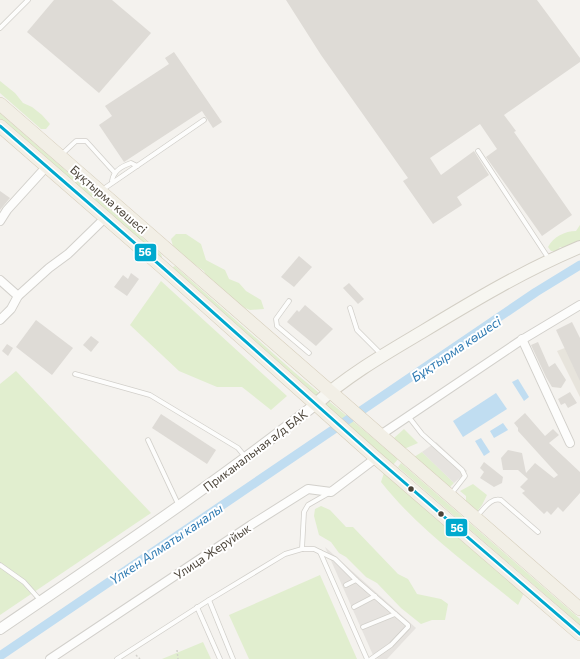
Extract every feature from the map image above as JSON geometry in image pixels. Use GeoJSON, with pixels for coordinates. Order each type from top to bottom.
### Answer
{"type":"FeatureCollection","features":[{"type":"Feature","properties":{"kind":"main road","name":"Бұқтырма көшесі"},"geometry":{"type":"LineString","coordinates":[[0,104],[172,254],[287,345],[330,391],[376,433],[580,609]]}},
{"type":"Feature","properties":{"kind":"main road","name":"Бұқтырма көшесі"},"geometry":{"type":"LineString","coordinates":[[0,126],[161,266],[376,458],[580,634]]}},
{"type":"Feature","properties":{"kind":"main road","name":"Приканальная а/д БАК"},"geometry":{"type":"LineString","coordinates":[[320,407],[330,391],[382,355],[484,295],[549,260],[580,247]]}},
{"type":"Feature","properties":{"kind":"main road"},"geometry":{"type":"LineString","coordinates":[[161,266],[172,254]]}},
{"type":"Feature","properties":{"kind":"street"},"geometry":{"type":"LineString","coordinates":[[0,221],[7,210],[47,166]]}},
{"type":"Feature","properties":{"kind":"street"},"geometry":{"type":"LineString","coordinates":[[0,320],[11,309],[18,296],[49,268],[68,254],[105,218]]}},
{"type":"Feature","properties":{"kind":"street"},"geometry":{"type":"LineString","coordinates":[[0,280],[18,296]]}},
{"type":"Feature","properties":{"kind":"street"},"geometry":{"type":"LineString","coordinates":[[376,433],[408,416],[522,339],[580,305]]}},
{"type":"Feature","properties":{"kind":"street"},"geometry":{"type":"LineString","coordinates":[[522,339],[570,443]]}},
{"type":"Feature","properties":{"kind":"street","name":"Приканальная а/д БАК"},"geometry":{"type":"LineString","coordinates":[[0,629],[320,407]]}},
{"type":"Feature","properties":{"kind":"street"},"geometry":{"type":"LineString","coordinates":[[332,492],[376,458]]}},
{"type":"Feature","properties":{"kind":"street","name":"Улица Жеруйык"},"geometry":{"type":"LineString","coordinates":[[50,659],[250,525],[308,489],[332,492]]}},
{"type":"Feature","properties":{"kind":"lane"},"geometry":{"type":"LineString","coordinates":[[0,28],[28,0]]}},
{"type":"Feature","properties":{"kind":"lane"},"geometry":{"type":"LineString","coordinates":[[100,192],[112,181],[129,173],[204,120]]}},
{"type":"Feature","properties":{"kind":"lane"},"geometry":{"type":"LineString","coordinates":[[59,156],[76,141],[86,141],[115,173]]}},
{"type":"Feature","properties":{"kind":"lane"},"geometry":{"type":"LineString","coordinates":[[478,151],[549,260]]}},
{"type":"Feature","properties":{"kind":"lane"},"geometry":{"type":"LineString","coordinates":[[112,181],[115,173],[131,163],[138,166]]}},
{"type":"Feature","properties":{"kind":"lane"},"geometry":{"type":"LineString","coordinates":[[289,301],[276,319],[276,322],[287,345],[309,354]]}},
{"type":"Feature","properties":{"kind":"lane"},"geometry":{"type":"LineString","coordinates":[[350,308],[357,330],[382,355]]}},
{"type":"Feature","properties":{"kind":"lane"},"geometry":{"type":"LineString","coordinates":[[75,374],[150,396],[238,448],[246,458]]}},
{"type":"Feature","properties":{"kind":"lane"},"geometry":{"type":"LineString","coordinates":[[408,416],[422,434],[462,470],[465,476],[449,496]]}},
{"type":"Feature","properties":{"kind":"lane"},"geometry":{"type":"LineString","coordinates":[[148,440],[179,506]]}},
{"type":"Feature","properties":{"kind":"lane"},"geometry":{"type":"LineString","coordinates":[[302,549],[304,512],[308,505],[332,492]]}},
{"type":"Feature","properties":{"kind":"lane"},"geometry":{"type":"LineString","coordinates":[[476,518],[492,500],[502,500],[538,532]]}},
{"type":"Feature","properties":{"kind":"lane"},"geometry":{"type":"LineString","coordinates":[[116,659],[197,607],[285,554],[302,549],[314,549],[335,559],[356,580],[407,623],[408,627],[391,645],[371,659]]}},
{"type":"Feature","properties":{"kind":"lane"},"geometry":{"type":"LineString","coordinates":[[320,552],[367,659]]}},
{"type":"Feature","properties":{"kind":"lane"},"geometry":{"type":"LineString","coordinates":[[0,564],[24,582],[40,601]]}},
{"type":"Feature","properties":{"kind":"lane"},"geometry":{"type":"LineString","coordinates":[[346,585],[356,580]]}},
{"type":"Feature","properties":{"kind":"lane"},"geometry":{"type":"LineString","coordinates":[[354,607],[375,596]]}},
{"type":"Feature","properties":{"kind":"lane"},"geometry":{"type":"LineString","coordinates":[[209,600],[233,659]]}},
{"type":"Feature","properties":{"kind":"lane"},"geometry":{"type":"LineString","coordinates":[[197,607],[220,659]]}},
{"type":"Feature","properties":{"kind":"lane"},"geometry":{"type":"LineString","coordinates":[[363,627],[395,614]]}},
{"type":"Feature","properties":{"kind":"path"},"geometry":{"type":"LineString","coordinates":[[177,650],[178,659]]}},
{"type":"Feature","properties":{"kind":"shaded area"},"geometry":{"type":"Polygon","coordinates":[[[580,342],[580,397],[557,351],[580,342]]]}},
{"type":"Feature","properties":{"kind":"shaded area"},"geometry":{"type":"Polygon","coordinates":[[[436,442],[467,471],[454,483],[422,452],[436,442]]]}},
{"type":"Feature","properties":{"kind":"shaded area"},"geometry":{"type":"Polygon","coordinates":[[[325,547],[416,628],[387,659],[378,659],[373,655],[325,547]]]}},
{"type":"Feature","properties":{"kind":"green space"},"geometry":{"type":"Polygon","coordinates":[[[0,81],[15,93],[23,103],[32,107],[42,115],[50,124],[46,129],[41,129],[0,93],[0,81]]]}},
{"type":"Feature","properties":{"kind":"green space"},"geometry":{"type":"Polygon","coordinates":[[[0,113],[161,254],[162,257],[161,258],[0,120],[0,113]]]}},
{"type":"Feature","properties":{"kind":"green space"},"geometry":{"type":"Polygon","coordinates":[[[580,225],[580,242],[566,247],[560,247],[557,251],[551,251],[548,247],[553,240],[564,233],[576,231],[580,225]]]}},
{"type":"Feature","properties":{"kind":"green space"},"geometry":{"type":"Polygon","coordinates":[[[176,234],[186,234],[201,244],[206,260],[225,270],[229,279],[239,283],[246,291],[261,300],[264,309],[250,310],[235,304],[207,278],[204,271],[188,260],[173,246],[171,239],[176,234]]]}},
{"type":"Feature","properties":{"kind":"green space"},"geometry":{"type":"Polygon","coordinates":[[[175,266],[294,372],[398,459],[393,465],[290,376],[173,269],[175,266]]]}},
{"type":"Feature","properties":{"kind":"green space"},"geometry":{"type":"Polygon","coordinates":[[[161,281],[287,396],[271,410],[242,387],[217,387],[179,371],[130,325],[161,281]]]}},
{"type":"Feature","properties":{"kind":"green space"},"geometry":{"type":"Polygon","coordinates":[[[16,371],[151,513],[0,615],[0,384],[16,371]]]}},
{"type":"Feature","properties":{"kind":"green space"},"geometry":{"type":"Polygon","coordinates":[[[404,429],[418,443],[404,449],[394,438],[404,429]]]}},
{"type":"Feature","properties":{"kind":"green space"},"geometry":{"type":"Polygon","coordinates":[[[422,452],[454,483],[447,490],[414,457],[422,452]]]}},
{"type":"Feature","properties":{"kind":"green space"},"geometry":{"type":"Polygon","coordinates":[[[401,463],[580,619],[580,625],[398,467],[401,463]]]}},
{"type":"Feature","properties":{"kind":"green space"},"geometry":{"type":"Polygon","coordinates":[[[384,473],[521,586],[523,595],[518,605],[428,532],[381,482],[384,473]]]}},
{"type":"Feature","properties":{"kind":"green space"},"geometry":{"type":"Polygon","coordinates":[[[473,484],[487,495],[476,513],[466,504],[466,496],[460,491],[473,484]]]}},
{"type":"Feature","properties":{"kind":"green space"},"geometry":{"type":"Polygon","coordinates":[[[321,506],[330,510],[346,527],[353,527],[398,574],[408,579],[417,594],[441,599],[448,604],[445,620],[432,620],[421,624],[401,608],[377,583],[366,577],[346,557],[339,553],[331,542],[319,535],[314,516],[315,509],[321,506]]]}},
{"type":"Feature","properties":{"kind":"green space"},"geometry":{"type":"Polygon","coordinates":[[[320,575],[357,659],[249,659],[229,615],[320,575]]]}},
{"type":"Feature","properties":{"kind":"green space"},"geometry":{"type":"Polygon","coordinates":[[[203,642],[211,659],[162,659],[203,642]]]}},
{"type":"Feature","properties":{"kind":"water"},"geometry":{"type":"Polygon","coordinates":[[[518,379],[529,397],[524,401],[512,382],[518,379]]]}},
{"type":"Feature","properties":{"kind":"water"},"geometry":{"type":"Polygon","coordinates":[[[496,393],[507,409],[463,437],[453,421],[496,393]]]}},
{"type":"Feature","properties":{"kind":"water"},"geometry":{"type":"Polygon","coordinates":[[[503,423],[508,430],[494,438],[490,431],[503,423]]]}},
{"type":"Feature","properties":{"kind":"water"},"geometry":{"type":"Polygon","coordinates":[[[481,438],[490,452],[484,456],[475,441],[481,438]]]}},
{"type":"Feature","properties":{"kind":"building"},"geometry":{"type":"Polygon","coordinates":[[[54,0],[112,0],[151,33],[99,93],[27,32],[54,0]]]}},
{"type":"Feature","properties":{"kind":"building"},"geometry":{"type":"Polygon","coordinates":[[[286,0],[537,0],[580,58],[580,62],[504,115],[516,131],[514,132],[572,215],[542,236],[486,157],[497,149],[480,124],[430,158],[441,175],[474,151],[489,175],[457,197],[462,205],[433,224],[403,181],[408,178],[321,55],[286,0]]]}},
{"type":"Feature","properties":{"kind":"building"},"geometry":{"type":"Polygon","coordinates":[[[174,52],[222,122],[213,128],[202,111],[124,162],[99,125],[112,116],[105,106],[169,64],[165,58],[174,52]]]}},
{"type":"Feature","properties":{"kind":"building"},"geometry":{"type":"Polygon","coordinates":[[[0,191],[10,198],[0,210],[0,191]]]}},
{"type":"Feature","properties":{"kind":"building"},"geometry":{"type":"Polygon","coordinates":[[[299,256],[312,267],[294,287],[281,277],[299,256]]]}},
{"type":"Feature","properties":{"kind":"building"},"geometry":{"type":"Polygon","coordinates":[[[131,273],[139,279],[127,296],[114,287],[123,275],[128,279],[131,273]]]}},
{"type":"Feature","properties":{"kind":"building"},"geometry":{"type":"Polygon","coordinates":[[[349,283],[364,299],[358,304],[343,288],[349,283]]]}},
{"type":"Feature","properties":{"kind":"building"},"geometry":{"type":"Polygon","coordinates":[[[305,305],[333,329],[316,346],[287,322],[297,310],[299,312],[305,305]]]}},
{"type":"Feature","properties":{"kind":"building"},"geometry":{"type":"Polygon","coordinates":[[[36,320],[73,348],[52,375],[16,347],[36,320]]]}},
{"type":"Feature","properties":{"kind":"building"},"geometry":{"type":"Polygon","coordinates":[[[572,322],[580,338],[580,381],[556,330],[572,322]]]}},
{"type":"Feature","properties":{"kind":"building"},"geometry":{"type":"Polygon","coordinates":[[[91,336],[99,342],[91,352],[83,345],[91,336]]]}},
{"type":"Feature","properties":{"kind":"building"},"geometry":{"type":"Polygon","coordinates":[[[538,342],[549,367],[555,363],[566,380],[561,388],[552,387],[546,377],[531,345],[538,342]]]}},
{"type":"Feature","properties":{"kind":"building"},"geometry":{"type":"Polygon","coordinates":[[[7,344],[13,348],[8,356],[2,351],[7,344]]]}},
{"type":"Feature","properties":{"kind":"building"},"geometry":{"type":"Polygon","coordinates":[[[570,392],[577,403],[568,408],[565,403],[561,405],[558,399],[570,392]]]}},
{"type":"Feature","properties":{"kind":"building"},"geometry":{"type":"Polygon","coordinates":[[[525,413],[545,436],[553,429],[559,435],[549,443],[580,472],[580,493],[563,512],[558,507],[551,515],[547,511],[544,514],[522,493],[525,491],[520,487],[528,479],[518,470],[503,470],[501,458],[508,450],[522,453],[526,473],[535,463],[554,478],[558,475],[518,431],[518,428],[514,423],[525,413]]]}},
{"type":"Feature","properties":{"kind":"building"},"geometry":{"type":"Polygon","coordinates":[[[161,414],[216,450],[207,464],[152,428],[161,414]]]}},
{"type":"Feature","properties":{"kind":"building"},"geometry":{"type":"Polygon","coordinates":[[[484,462],[503,477],[502,483],[494,487],[480,478],[484,472],[480,468],[484,462]]]}},
{"type":"Feature","properties":{"kind":"waterway","name":"Үлкен Алматы каналы"},"geometry":{"type":"LineString","coordinates":[[0,656],[536,292],[580,265]]}},
{"type":"Feature","properties":{"kind":"transit line","name":"56"},"geometry":{"type":"LineString","coordinates":[[0,126],[161,266],[376,458],[580,634]]}}]}
